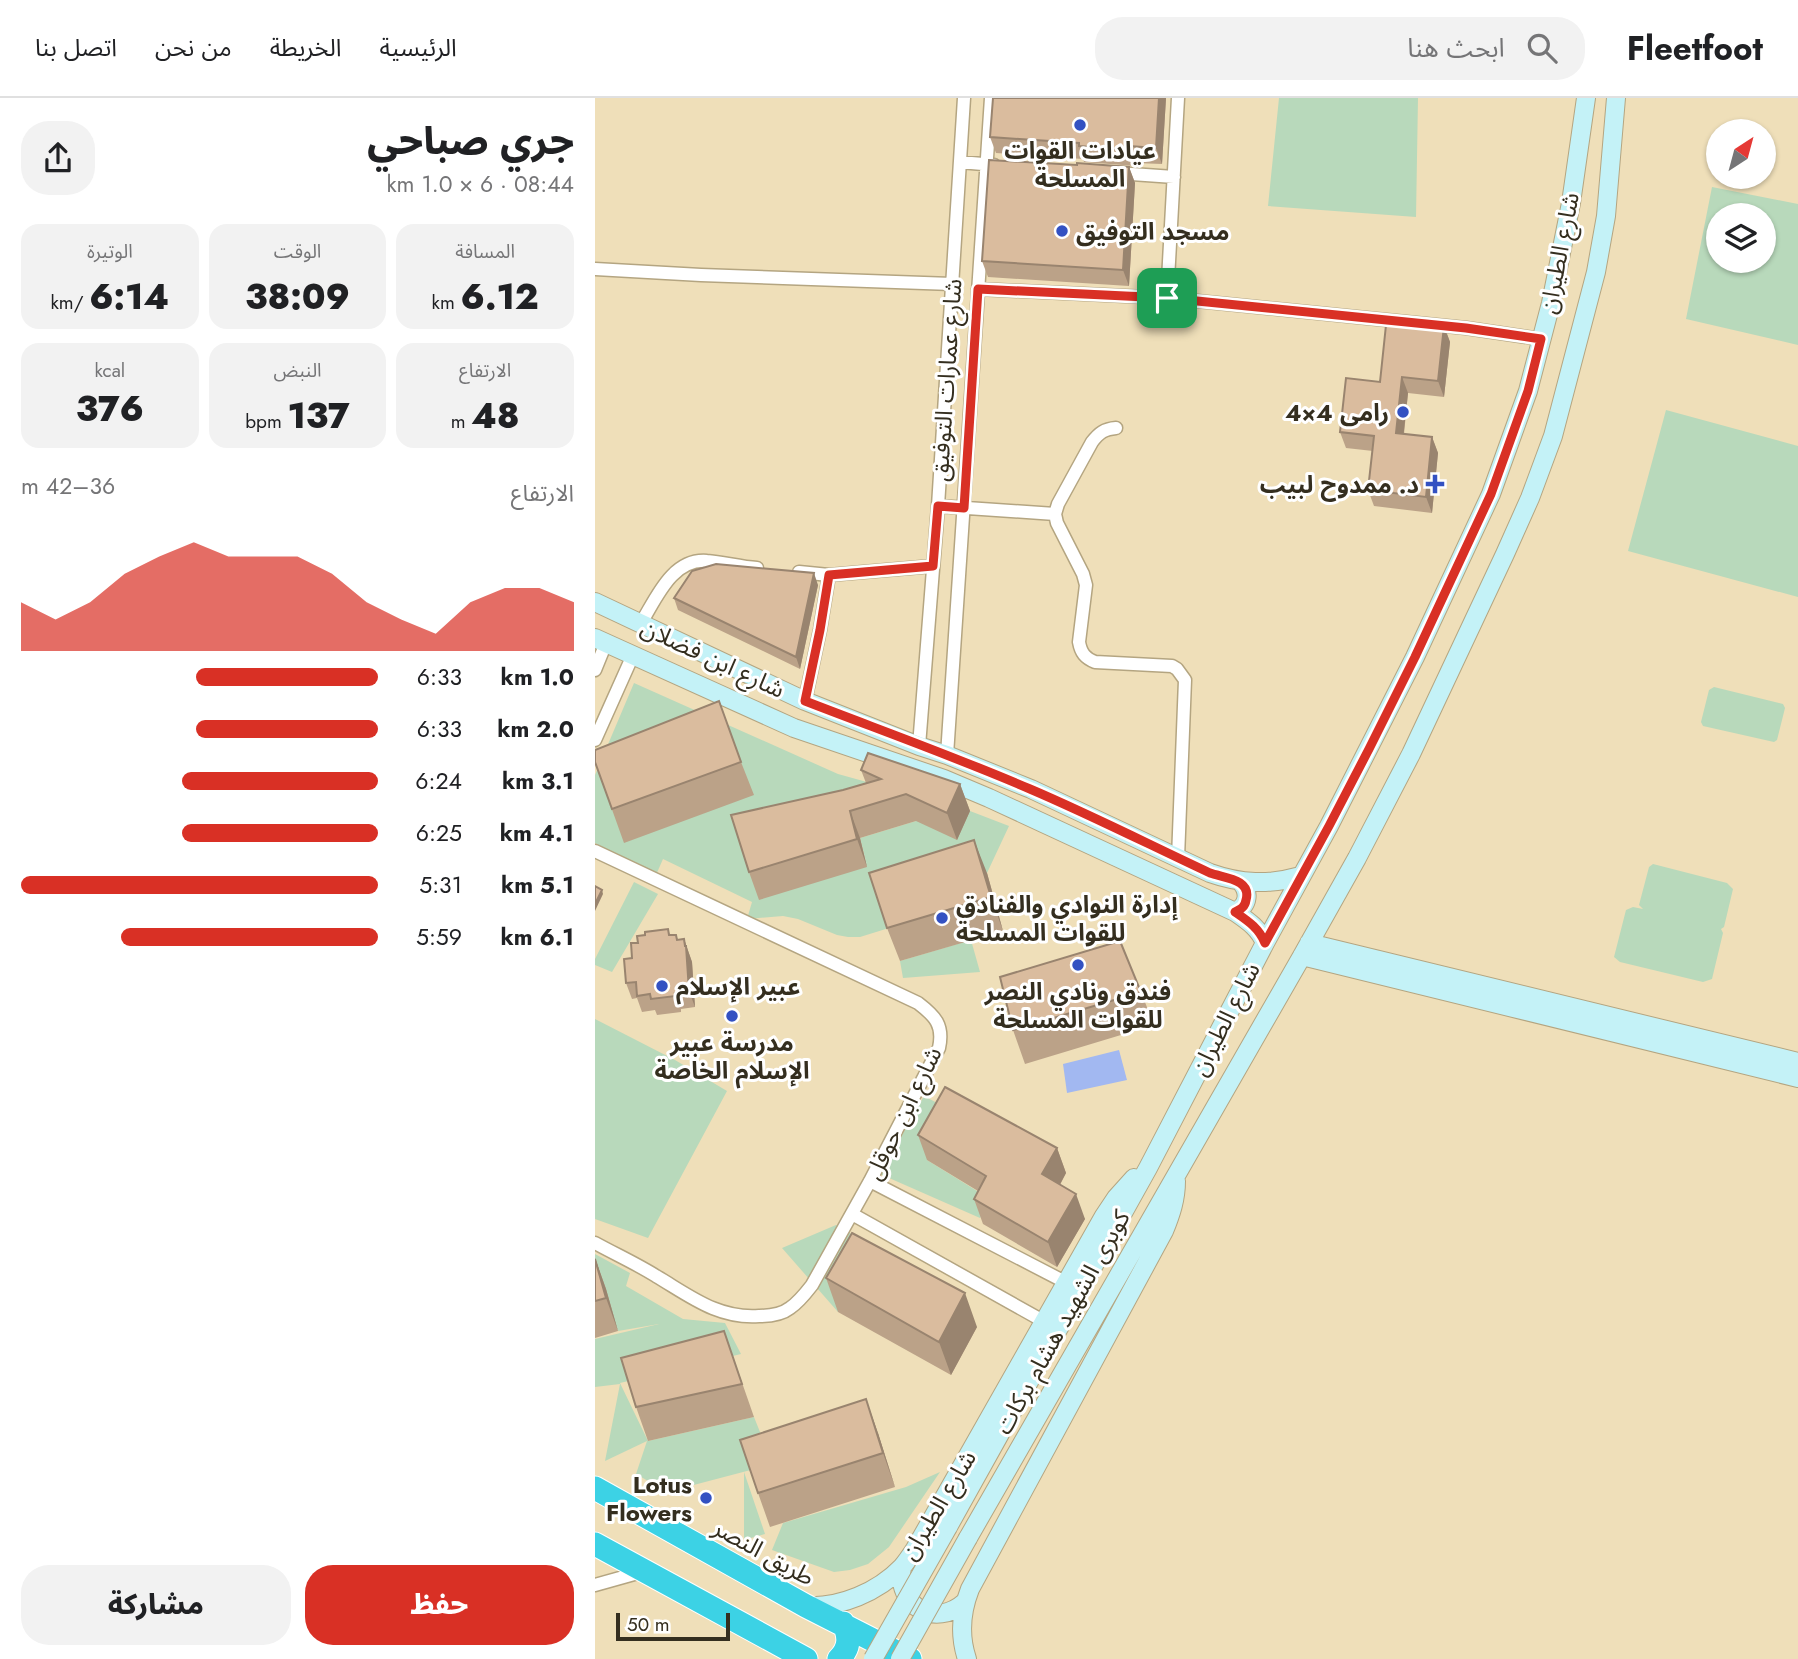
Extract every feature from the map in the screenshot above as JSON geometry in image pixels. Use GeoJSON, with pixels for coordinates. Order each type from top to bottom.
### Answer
{"type":"FeatureCollection","features":[{"type":"Feature","properties":{"kind":"highway","name":"طريق النصر"},"geometry":{"type":"LineString","coordinates":[[595,1488],[806,1606],[910,1659]]}},
{"type":"Feature","properties":{"kind":"highway"},"geometry":{"type":"LineString","coordinates":[[595,1544],[786,1653],[806,1659]]}},
{"type":"Feature","properties":{"kind":"highway"},"geometry":{"type":"LineString","coordinates":[[839,1659],[848,1643],[843,1623]]}},
{"type":"Feature","properties":{"kind":"main road","name":"شارع الطيران"},"geometry":{"type":"LineString","coordinates":[[806,1606],[821,1607],[851,1599],[878,1586],[902,1567],[915,1549],[1116,1198],[1129,1182],[1148,1168],[1369,749],[1491,494],[1528,391],[1551,303],[1569,214],[1586,98]]}},
{"type":"Feature","properties":{"kind":"main road","name":"شارع الطيران"},"geometry":{"type":"LineString","coordinates":[[967,1659],[961,1628],[970,1589],[1164,1231],[1174,1203],[1177,1174],[1357,858],[1411,754],[1530,498],[1553,436],[1596,272],[1606,216],[1616,98]]}},
{"type":"Feature","properties":{"kind":"main road","name":"شارع ابن فضلان"},"geometry":{"type":"LineString","coordinates":[[595,602],[805,701],[1031,789],[1217,876],[1240,881],[1271,882],[1301,876]]}},
{"type":"Feature","properties":{"kind":"main road","name":"شارع ابن فضلان"},"geometry":{"type":"LineString","coordinates":[[601,641],[795,728],[944,779],[989,798],[1235,912],[1261,933],[1265,943]]}},
{"type":"Feature","properties":{"kind":"main road"},"geometry":{"type":"LineString","coordinates":[[1235,912],[1243,907],[1247,898],[1246,888],[1240,881]]}},
{"type":"Feature","properties":{"kind":"main road"},"geometry":{"type":"LineString","coordinates":[[1306,949],[1721,1051],[1798,1062]]}},
{"type":"Feature","properties":{"kind":"main road"},"geometry":{"type":"LineString","coordinates":[[1721,1051],[1798,1079]]}},
{"type":"Feature","properties":{"kind":"main road","name":"كوبرى الشهيد هشام بركات"},"geometry":{"type":"LineString","coordinates":[[873,1659],[1148,1168]]}},
{"type":"Feature","properties":{"kind":"main road","name":"كوبرى الشهيد هشام بركات"},"geometry":{"type":"LineString","coordinates":[[900,1659],[1177,1174]]}},
{"type":"Feature","properties":{"kind":"main road"},"geometry":{"type":"LineString","coordinates":[[902,1567],[901,1585],[916,1607],[933,1614],[942,1614],[965,1602]]}},
{"type":"Feature","properties":{"kind":"street","name":"شارع عمارات التوفيق"},"geometry":{"type":"LineString","coordinates":[[919,746],[938,506],[964,98]]}},
{"type":"Feature","properties":{"kind":"street","name":"شارع عمارات التوفيق"},"geometry":{"type":"LineString","coordinates":[[947,755],[991,98]]}},
{"type":"Feature","properties":{"kind":"street"},"geometry":{"type":"LineString","coordinates":[[1167,298],[1178,98]]}},
{"type":"Feature","properties":{"kind":"street"},"geometry":{"type":"LineString","coordinates":[[960,162],[1013,167]]}},
{"type":"Feature","properties":{"kind":"street"},"geometry":{"type":"LineString","coordinates":[[1106,172],[1174,177]]}},
{"type":"Feature","properties":{"kind":"street"},"geometry":{"type":"LineString","coordinates":[[595,270],[952,284]]}},
{"type":"Feature","properties":{"kind":"street"},"geometry":{"type":"LineString","coordinates":[[978,289],[1167,298],[1466,328],[1541,339]]}},
{"type":"Feature","properties":{"kind":"street"},"geometry":{"type":"LineString","coordinates":[[1116,428],[1099,433],[1092,442],[1055,514],[1086,585],[1079,642],[1087,659],[1095,662],[1171,666],[1177,669],[1185,680],[1178,858]]}},
{"type":"Feature","properties":{"kind":"street"},"geometry":{"type":"LineString","coordinates":[[938,506],[1055,514]]}},
{"type":"Feature","properties":{"kind":"street"},"geometry":{"type":"LineString","coordinates":[[641,623],[667,580],[677,570],[703,560],[829,575],[933,566]]}},
{"type":"Feature","properties":{"kind":"street"},"geometry":{"type":"LineString","coordinates":[[805,701],[829,575]]}},
{"type":"Feature","properties":{"kind":"street"},"geometry":{"type":"LineString","coordinates":[[595,670],[601,641]]}},
{"type":"Feature","properties":{"kind":"street"},"geometry":{"type":"LineString","coordinates":[[595,740],[633,656]]}},
{"type":"Feature","properties":{"kind":"street","name":"شارع ابن حوقل"},"geometry":{"type":"LineString","coordinates":[[595,851],[918,1003],[932,1014],[940,1026],[939,1048],[870,1181],[812,1285],[788,1310],[772,1316],[752,1317],[711,1309],[595,1242]]}},
{"type":"Feature","properties":{"kind":"street"},"geometry":{"type":"LineString","coordinates":[[870,1181],[1067,1283]]}},
{"type":"Feature","properties":{"kind":"street"},"geometry":{"type":"LineString","coordinates":[[852,1214],[1045,1322]]}},
{"type":"Feature","properties":{"kind":"street"},"geometry":{"type":"LineString","coordinates":[[595,1585],[645,1571]]}},
{"type":"Feature","properties":{"kind":"green space"},"geometry":{"type":"Polygon","coordinates":[[[1279,98],[1418,98],[1416,217],[1268,206],[1279,98]]]}},
{"type":"Feature","properties":{"kind":"green space"},"geometry":{"type":"Polygon","coordinates":[[[1712,189],[1798,204],[1798,345],[1686,319],[1706,217],[1706,273],[1776,273],[1776,203],[1709,203],[1712,189]]]}},
{"type":"Feature","properties":{"kind":"green space"},"geometry":{"type":"Polygon","coordinates":[[[1666,410],[1798,446],[1798,597],[1628,551],[1666,410]]]}},
{"type":"Feature","properties":{"kind":"green space"},"geometry":{"type":"Polygon","coordinates":[[[634,683],[838,774],[874,784],[853,817],[867,866],[860,838],[916,821],[970,811],[1009,826],[987,873],[889,928],[860,937],[848,937],[783,916],[747,919],[752,902],[663,859],[656,875],[595,843],[595,775],[634,683]]]}},
{"type":"Feature","properties":{"kind":"green space"},"geometry":{"type":"Polygon","coordinates":[[[1714,687],[1783,704],[1785,708],[1777,740],[1774,742],[1703,726],[1701,722],[1709,690],[1714,687]]]}},
{"type":"Feature","properties":{"kind":"green space"},"geometry":{"type":"Polygon","coordinates":[[[1653,864],[1727,883],[1733,889],[1724,927],[1721,929],[1723,933],[1712,979],[1703,982],[1620,962],[1614,957],[1626,910],[1633,907],[1643,909],[1639,905],[1649,867],[1653,864]]]}},
{"type":"Feature","properties":{"kind":"green space"},"geometry":{"type":"Polygon","coordinates":[[[634,882],[658,894],[612,972],[595,965],[595,959],[634,882]]]}},
{"type":"Feature","properties":{"kind":"green space"},"geometry":{"type":"Polygon","coordinates":[[[971,940],[980,972],[903,978],[900,961],[971,940]]]}},
{"type":"Feature","properties":{"kind":"green space"},"geometry":{"type":"Polygon","coordinates":[[[595,1019],[675,1060],[727,1091],[648,1238],[595,1219],[595,1019]]]}},
{"type":"Feature","properties":{"kind":"green space"},"geometry":{"type":"Polygon","coordinates":[[[924,1096],[954,1112],[927,1160],[990,1199],[980,1218],[880,1174],[924,1096]]]}},
{"type":"Feature","properties":{"kind":"green space"},"geometry":{"type":"Polygon","coordinates":[[[836,1225],[892,1258],[864,1267],[838,1312],[782,1248],[836,1225]]]}},
{"type":"Feature","properties":{"kind":"green space"},"geometry":{"type":"Polygon","coordinates":[[[595,1254],[630,1273],[626,1286],[683,1319],[725,1323],[741,1354],[620,1383],[648,1441],[754,1417],[764,1442],[819,1452],[667,1492],[636,1474],[647,1441],[605,1461],[620,1384],[595,1387],[595,1339],[659,1324],[618,1331],[595,1283],[595,1254]]]}},
{"type":"Feature","properties":{"kind":"green space"},"geometry":{"type":"Polygon","coordinates":[[[744,1472],[765,1534],[744,1540],[744,1472]]]}},
{"type":"Feature","properties":{"kind":"green space"},"geometry":{"type":"Polygon","coordinates":[[[940,1472],[889,1547],[868,1564],[834,1572],[772,1550],[783,1523],[906,1487],[940,1472]]]}},
{"type":"Feature","properties":{"kind":"water"},"geometry":{"type":"Polygon","coordinates":[[[1119,1050],[1127,1080],[1067,1093],[1063,1064],[1119,1050]]]}},
{"type":"Feature","properties":{"kind":"building","name":"عيادات القوات المسلحة"},"geometry":{"type":"Polygon","coordinates":[[[993,98],[1159,98],[1156,148],[1130,146],[1130,150],[1079,146],[1079,143],[990,137],[993,98]]]}},
{"type":"Feature","properties":{"kind":"building","name":"مسجد التوفيق"},"geometry":{"type":"Polygon","coordinates":[[[989,160],[1129,167],[1123,270],[982,261],[989,160]]]}},
{"type":"Feature","properties":{"kind":"building"},"geometry":{"type":"Polygon","coordinates":[[[1421,324],[1444,326],[1438,381],[1402,377],[1396,433],[1432,437],[1426,497],[1368,490],[1374,436],[1340,432],[1346,378],[1380,382],[1386,325],[1421,329],[1421,324]]]}},
{"type":"Feature","properties":{"kind":"building"},"geometry":{"type":"Polygon","coordinates":[[[716,564],[814,573],[796,657],[674,598],[692,571],[716,564]]]}},
{"type":"Feature","properties":{"kind":"building"},"geometry":{"type":"Polygon","coordinates":[[[719,701],[741,762],[612,809],[595,762],[595,750],[719,701]]]}},
{"type":"Feature","properties":{"kind":"building"},"geometry":{"type":"Polygon","coordinates":[[[868,753],[960,784],[947,813],[906,794],[850,811],[857,839],[749,872],[731,815],[881,779],[861,770],[868,753]]]}},
{"type":"Feature","properties":{"kind":"building"},"geometry":{"type":"Polygon","coordinates":[[[974,840],[991,897],[887,928],[869,873],[974,840]]]}},
{"type":"Feature","properties":{"kind":"building"},"geometry":{"type":"Polygon","coordinates":[[[595,886],[602,890],[595,904],[595,886]]]}},
{"type":"Feature","properties":{"kind":"building","name":"عبير الإسلام"},"geometry":{"type":"Polygon","coordinates":[[[668,929],[669,935],[676,935],[677,940],[684,939],[689,991],[675,993],[676,996],[651,999],[650,994],[637,996],[636,982],[626,983],[624,959],[632,958],[631,943],[638,943],[637,936],[645,935],[645,932],[668,929]]]}},
{"type":"Feature","properties":{"kind":"building"},"geometry":{"type":"Polygon","coordinates":[[[1120,941],[1141,992],[1013,1030],[1000,977],[1120,941]]]}},
{"type":"Feature","properties":{"kind":"building"},"geometry":{"type":"Polygon","coordinates":[[[945,1087],[1057,1148],[1042,1174],[1076,1194],[1048,1242],[974,1199],[986,1176],[918,1135],[945,1087]]]}},
{"type":"Feature","properties":{"kind":"building"},"geometry":{"type":"Polygon","coordinates":[[[852,1233],[965,1293],[939,1342],[826,1278],[852,1233]]]}},
{"type":"Feature","properties":{"kind":"building"},"geometry":{"type":"Polygon","coordinates":[[[595,1259],[606,1298],[595,1301],[595,1259]]]}},
{"type":"Feature","properties":{"kind":"building"},"geometry":{"type":"Polygon","coordinates":[[[724,1331],[742,1384],[636,1407],[621,1358],[724,1331]]]}},
{"type":"Feature","properties":{"kind":"building"},"geometry":{"type":"Polygon","coordinates":[[[866,1399],[883,1453],[758,1493],[740,1440],[866,1399]]]}},
{"type":"Feature","properties":{"kind":"place","name":"عيادات القوات المسلحة"},"geometry":{"type":"Point","coordinates":[1080,125]}},
{"type":"Feature","properties":{"kind":"place","name":"مسجد التوفيق"},"geometry":{"type":"Point","coordinates":[1062,231]}},
{"type":"Feature","properties":{"kind":"place","name":"رامى 4×4"},"geometry":{"type":"Point","coordinates":[1403,412]}},
{"type":"Feature","properties":{"kind":"place","name":"د. ممدوح لبيب"},"geometry":{"type":"Point","coordinates":[1435,484]}},
{"type":"Feature","properties":{"kind":"place","name":"إدارة النوادي والفنادق للقوات المسلحة"},"geometry":{"type":"Point","coordinates":[942,918]}},
{"type":"Feature","properties":{"kind":"place","name":"فندق ونادي النصر للقوات المسلحة"},"geometry":{"type":"Point","coordinates":[1078,965]}},
{"type":"Feature","properties":{"kind":"place","name":"عبير الإسلام"},"geometry":{"type":"Point","coordinates":[662,986]}},
{"type":"Feature","properties":{"kind":"place","name":"مدرسة عبير الإسلام الخاصة"},"geometry":{"type":"Point","coordinates":[732,1016]}},
{"type":"Feature","properties":{"kind":"place","name":"Lotus Flowers"},"geometry":{"type":"Point","coordinates":[706,1498]}},
{"type":"Feature","properties":{"kind":"route"},"geometry":{"type":"LineString","coordinates":[[978,289],[1167,298],[1466,328],[1541,339],[1528,391],[1506,455],[1471,538],[1369,749],[1265,943],[1261,933],[1235,912],[1243,907],[1247,898],[1246,888],[1240,881],[1210,873],[1031,789],[805,701],[829,575],[933,566],[938,506],[964,508],[978,289]]}}]}
